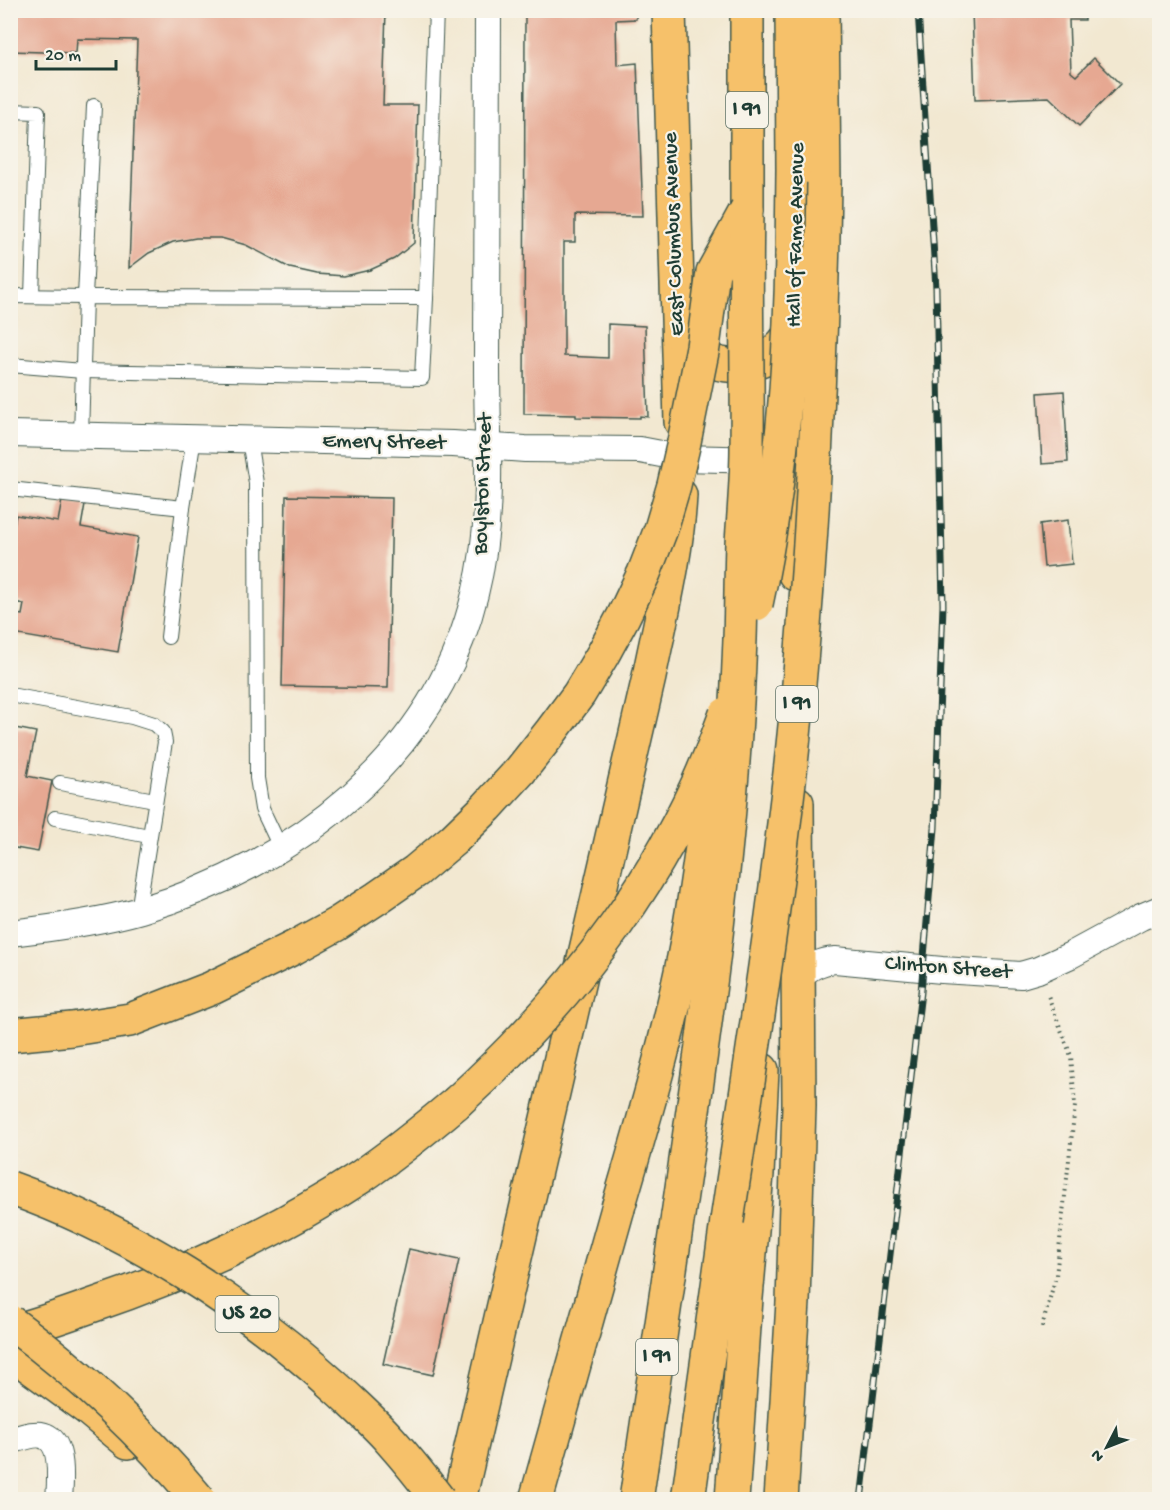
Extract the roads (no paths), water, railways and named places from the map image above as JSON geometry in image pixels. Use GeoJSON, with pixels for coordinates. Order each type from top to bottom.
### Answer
{"type":"FeatureCollection","features":[{"type":"Feature","properties":{"kind":"main road","name":"East Columbus Avenue"},"geometry":{"type":"LineString","coordinates":[[459,1500],[649,677],[679,515],[681,398],[669,10]]}},
{"type":"Feature","properties":{"kind":"main road","name":"I 91"},"geometry":{"type":"LineString","coordinates":[[636,1500],[704,1034],[728,831],[740,639],[747,449],[747,10]]}},
{"type":"Feature","properties":{"kind":"main road"},"geometry":{"type":"LineString","coordinates":[[10,1332],[144,1287],[207,1261],[272,1230],[321,1202],[392,1155],[490,1072],[549,1011],[597,951],[633,900],[670,840],[706,766],[735,689],[766,556],[784,404],[792,276],[792,10]]}},
{"type":"Feature","properties":{"kind":"main road","name":"Hall of Fame Avenue"},"geometry":{"type":"LineString","coordinates":[[781,1500],[793,1302],[799,1106],[794,460],[799,174],[798,10]]}},
{"type":"Feature","properties":{"kind":"main road","name":"I 91"},"geometry":{"type":"LineString","coordinates":[[688,1500],[740,1224],[768,951],[792,752],[809,566],[823,280],[822,10]]}},
{"type":"Feature","properties":{"kind":"main road"},"geometry":{"type":"LineString","coordinates":[[10,1035],[130,1020],[212,988],[295,947],[337,924],[416,871],[470,824],[520,771],[579,694],[623,617],[644,573],[661,529],[684,442],[703,347],[713,272],[747,210]]}},
{"type":"Feature","properties":{"kind":"main road"},"geometry":{"type":"LineString","coordinates":[[678,331],[690,346],[705,358],[722,364],[741,366],[759,361],[776,351],[788,337],[796,320]]}},
{"type":"Feature","properties":{"kind":"main road"},"geometry":{"type":"LineString","coordinates":[[536,1500],[661,1053],[684,959],[705,827],[742,543]]}},
{"type":"Feature","properties":{"kind":"main road","name":"US 20"},"geometry":{"type":"LineString","coordinates":[[10,1188],[70,1212],[163,1260],[246,1314],[284,1342],[356,1406],[389,1439],[439,1500]]}},
{"type":"Feature","properties":{"kind":"main road"},"geometry":{"type":"LineString","coordinates":[[732,1500],[740,1224]]}},
{"type":"Feature","properties":{"kind":"main road"},"geometry":{"type":"LineString","coordinates":[[10,1322],[50,1352],[97,1393],[142,1437],[199,1500]]}},
{"type":"Feature","properties":{"kind":"main road"},"geometry":{"type":"LineString","coordinates":[[10,1352],[87,1408],[192,1500]]}},
{"type":"Feature","properties":{"kind":"street","name":"Boylston Street"},"geometry":{"type":"LineString","coordinates":[[10,933],[51,928],[138,911],[205,887],[281,849],[320,823],[376,773],[420,719],[450,666],[464,633],[472,605],[483,554],[488,498],[488,10]]}},
{"type":"Feature","properties":{"kind":"street","name":"Emery Street"},"geometry":{"type":"LineString","coordinates":[[10,434],[453,444],[525,449],[640,450],[681,458],[794,460]]}},
{"type":"Feature","properties":{"kind":"street","name":"Clinton Street"},"geometry":{"type":"LineString","coordinates":[[799,976],[811,966],[825,960],[1021,975],[1071,955],[1160,909]]}},
{"type":"Feature","properties":{"kind":"street"},"geometry":{"type":"LineString","coordinates":[[10,1441],[40,1435],[47,1436],[53,1443],[60,1464],[59,1500]]}},
{"type":"Feature","properties":{"kind":"lane"},"geometry":{"type":"LineString","coordinates":[[10,365],[83,370],[422,378],[436,10]]}},
{"type":"Feature","properties":{"kind":"lane"},"geometry":{"type":"LineString","coordinates":[[81,436],[94,106]]}},
{"type":"Feature","properties":{"kind":"lane"},"geometry":{"type":"LineString","coordinates":[[10,111],[38,112],[32,296]]}},
{"type":"Feature","properties":{"kind":"lane"},"geometry":{"type":"LineString","coordinates":[[10,296],[426,298]]}},
{"type":"Feature","properties":{"kind":"lane"},"geometry":{"type":"LineString","coordinates":[[168,637],[183,508],[194,438]]}},
{"type":"Feature","properties":{"kind":"lane"},"geometry":{"type":"LineString","coordinates":[[249,440],[256,483],[257,778],[262,809],[281,849]]}},
{"type":"Feature","properties":{"kind":"lane"},"geometry":{"type":"LineString","coordinates":[[10,489],[183,508]]}},
{"type":"Feature","properties":{"kind":"lane"},"geometry":{"type":"LineString","coordinates":[[10,695],[132,717],[154,724],[163,732],[165,742],[138,911]]}},
{"type":"Feature","properties":{"kind":"lane"},"geometry":{"type":"LineString","coordinates":[[60,783],[155,800]]}},
{"type":"Feature","properties":{"kind":"lane"},"geometry":{"type":"LineString","coordinates":[[55,818],[149,836]]}},
{"type":"Feature","properties":{"kind":"railway"},"geometry":{"type":"LineString","coordinates":[[861,1500],[921,992],[935,828],[943,605],[936,288],[918,10]]}}]}
